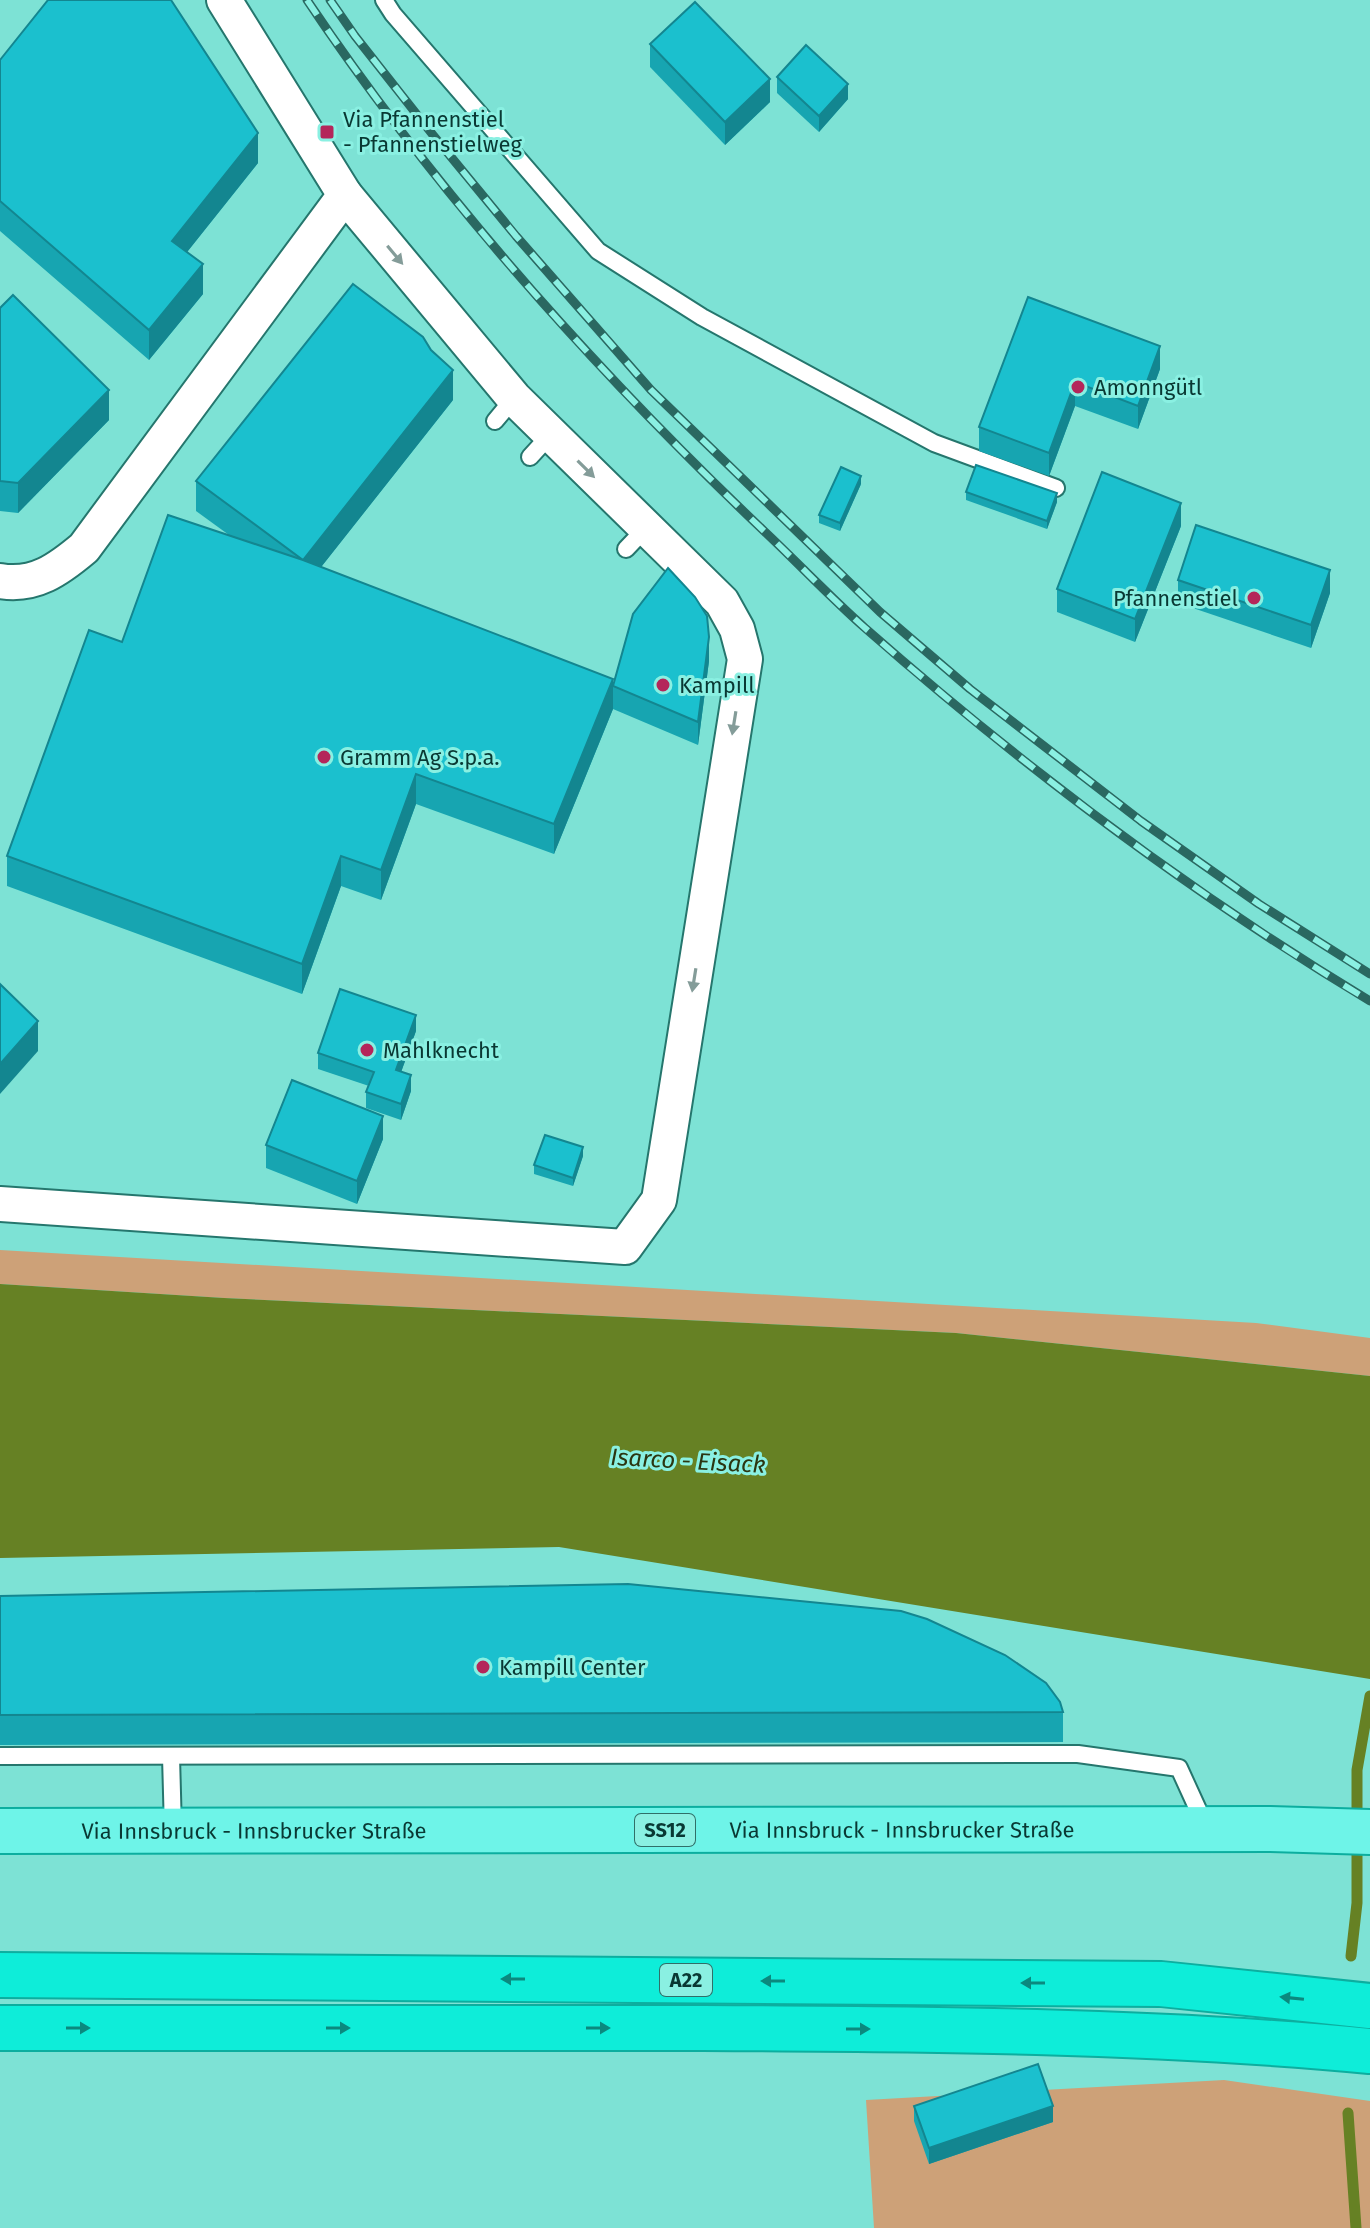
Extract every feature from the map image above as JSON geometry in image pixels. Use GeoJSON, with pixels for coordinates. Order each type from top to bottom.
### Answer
{"type":"FeatureCollection","features":[{"type":"Feature","properties":{"kind":"highway","name":"A22"},"geometry":{"type":"LineString","coordinates":[[0,1975],[1161,1984],[1370,2006]]}},
{"type":"Feature","properties":{"kind":"highway","name":"A22"},"geometry":{"type":"LineString","coordinates":[[0,2028],[1009,2031],[1164,2036],[1370,2051]]}},
{"type":"Feature","properties":{"kind":"main road","name":"Via Innsbruck - Innsbrucker Straße"},"geometry":{"type":"LineString","coordinates":[[0,1831],[1207,1829],[1350,1832]]}},
{"type":"Feature","properties":{"kind":"street"},"geometry":{"type":"LineString","coordinates":[[0,1204],[625,1247],[659,1200],[745,659],[737,629],[722,602],[636,538],[504,409],[345,195],[224,0]]}},
{"type":"Feature","properties":{"kind":"street"},"geometry":{"type":"LineString","coordinates":[[0,581],[14,583],[54,572],[84,548],[345,195]]}},
{"type":"Feature","properties":{"kind":"lane"},"geometry":{"type":"LineString","coordinates":[[384,0],[598,251],[702,317],[934,443],[1056,488]]}},
{"type":"Feature","properties":{"kind":"lane"},"geometry":{"type":"LineString","coordinates":[[0,1756],[1078,1754],[1179,1768],[1207,1829]]}},
{"type":"Feature","properties":{"kind":"lane"},"geometry":{"type":"LineString","coordinates":[[171,1756],[173,1831]]}},
{"type":"Feature","properties":{"kind":"shaded area"},"geometry":{"type":"Polygon","coordinates":[[[0,1250],[1256,1323],[1370,1338],[1370,1376],[956,1333],[224,1298],[0,1284],[0,1250]]]}},
{"type":"Feature","properties":{"kind":"shaded area"},"geometry":{"type":"Polygon","coordinates":[[[1224,2080],[1370,2101],[1370,2228],[874,2228],[866,2100],[1224,2080]]]}},
{"type":"Feature","properties":{"kind":"water","name":"Isarco - Eisack"},"geometry":{"type":"Polygon","coordinates":[[[0,1284],[224,1298],[956,1333],[1370,1376],[1370,1679],[559,1547],[0,1558],[0,1284]]]}},
{"type":"Feature","properties":{"kind":"building"},"geometry":{"type":"Polygon","coordinates":[[[48,0],[171,0],[258,133],[172,241],[203,264],[149,330],[0,201],[0,60],[48,0]]]}},
{"type":"Feature","properties":{"kind":"building"},"geometry":{"type":"Polygon","coordinates":[[[695,2],[770,79],[725,122],[650,44],[695,2]]]}},
{"type":"Feature","properties":{"kind":"building"},"geometry":{"type":"Polygon","coordinates":[[[806,45],[848,84],[819,116],[777,77],[806,45]]]}},
{"type":"Feature","properties":{"kind":"building"},"geometry":{"type":"Polygon","coordinates":[[[353,284],[423,337],[431,350],[453,370],[303,560],[196,481],[353,284]]]}},
{"type":"Feature","properties":{"kind":"building"},"geometry":{"type":"Polygon","coordinates":[[[13,295],[109,390],[18,483],[0,481],[0,308],[13,295]]]}},
{"type":"Feature","properties":{"kind":"building","name":"Amonngütl"},"geometry":{"type":"Polygon","coordinates":[[[1028,297],[1160,346],[1138,406],[1075,382],[1049,453],[979,427],[1028,297]]]}},
{"type":"Feature","properties":{"kind":"building"},"geometry":{"type":"Polygon","coordinates":[[[976,465],[1057,493],[1047,521],[966,492],[976,465]]]}},
{"type":"Feature","properties":{"kind":"building"},"geometry":{"type":"Polygon","coordinates":[[[841,467],[861,476],[840,523],[819,515],[841,467]]]}},
{"type":"Feature","properties":{"kind":"building"},"geometry":{"type":"Polygon","coordinates":[[[1102,472],[1181,503],[1135,619],[1057,589],[1102,472]]]}},
{"type":"Feature","properties":{"kind":"building","name":"Gramm Ag S.p.a."},"geometry":{"type":"Polygon","coordinates":[[[168,515],[303,560],[613,679],[554,824],[416,774],[381,870],[341,856],[302,964],[7,856],[89,630],[122,642],[168,515]]]}},
{"type":"Feature","properties":{"kind":"building"},"geometry":{"type":"Polygon","coordinates":[[[1196,525],[1330,570],[1311,625],[1178,580],[1196,525]]]}},
{"type":"Feature","properties":{"kind":"building","name":"Kampill"},"geometry":{"type":"Polygon","coordinates":[[[668,568],[695,597],[707,616],[709,637],[698,722],[613,686],[633,614],[668,568]]]}},
{"type":"Feature","properties":{"kind":"building"},"geometry":{"type":"Polygon","coordinates":[[[0,984],[38,1021],[0,1064],[0,984]]]}},
{"type":"Feature","properties":{"kind":"building","name":"Mahlknecht"},"geometry":{"type":"Polygon","coordinates":[[[340,989],[416,1015],[396,1070],[411,1075],[401,1104],[366,1092],[374,1072],[318,1053],[340,989]]]}},
{"type":"Feature","properties":{"kind":"building"},"geometry":{"type":"Polygon","coordinates":[[[292,1080],[383,1116],[357,1181],[266,1145],[292,1080]]]}},
{"type":"Feature","properties":{"kind":"building"},"geometry":{"type":"Polygon","coordinates":[[[545,1135],[583,1147],[573,1178],[534,1165],[545,1135]]]}},
{"type":"Feature","properties":{"kind":"building","name":"Kampill Center"},"geometry":{"type":"Polygon","coordinates":[[[628,1584],[901,1611],[927,1619],[1005,1655],[1046,1683],[1060,1702],[1063,1712],[0,1715],[0,1596],[628,1584]]]}},
{"type":"Feature","properties":{"kind":"building"},"geometry":{"type":"Polygon","coordinates":[[[1038,2064],[1053,2106],[929,2148],[914,2106],[1038,2064]]]}},
{"type":"Feature","properties":{"kind":"waterway"},"geometry":{"type":"LineString","coordinates":[[1357,1824],[1357,1770],[1370,1696]]}},
{"type":"Feature","properties":{"kind":"waterway"},"geometry":{"type":"LineString","coordinates":[[1351,1956],[1357,1903],[1357,1841]]}},
{"type":"Feature","properties":{"kind":"waterway"},"geometry":{"type":"LineString","coordinates":[[1348,2113],[1356,2228]]}},
{"type":"Feature","properties":{"kind":"railway"},"geometry":{"type":"LineString","coordinates":[[307,0],[409,142],[521,278],[701,470],[839,604],[924,679],[1109,826],[1238,917],[1370,1001]]}},
{"type":"Feature","properties":{"kind":"railway"},"geometry":{"type":"LineString","coordinates":[[330,0],[433,135],[516,236],[651,390],[880,612],[970,689],[1141,821],[1259,904],[1370,974]]}},
{"type":"Feature","properties":{"kind":"place","name":"Via Pfannenstiel - Pfannenstielweg"},"geometry":{"type":"Point","coordinates":[327,132]}},
{"type":"Feature","properties":{"kind":"place","name":"Amonngütl"},"geometry":{"type":"Point","coordinates":[1078,387]}},
{"type":"Feature","properties":{"kind":"place","name":"Pfannenstiel"},"geometry":{"type":"Point","coordinates":[1254,598]}},
{"type":"Feature","properties":{"kind":"place","name":"Kampill"},"geometry":{"type":"Point","coordinates":[663,685]}},
{"type":"Feature","properties":{"kind":"place","name":"Gramm Ag S.p.a."},"geometry":{"type":"Point","coordinates":[324,757]}},
{"type":"Feature","properties":{"kind":"place","name":"Mahlknecht"},"geometry":{"type":"Point","coordinates":[367,1050]}},
{"type":"Feature","properties":{"kind":"place","name":"Kampill Center"},"geometry":{"type":"Point","coordinates":[483,1667]}}]}
